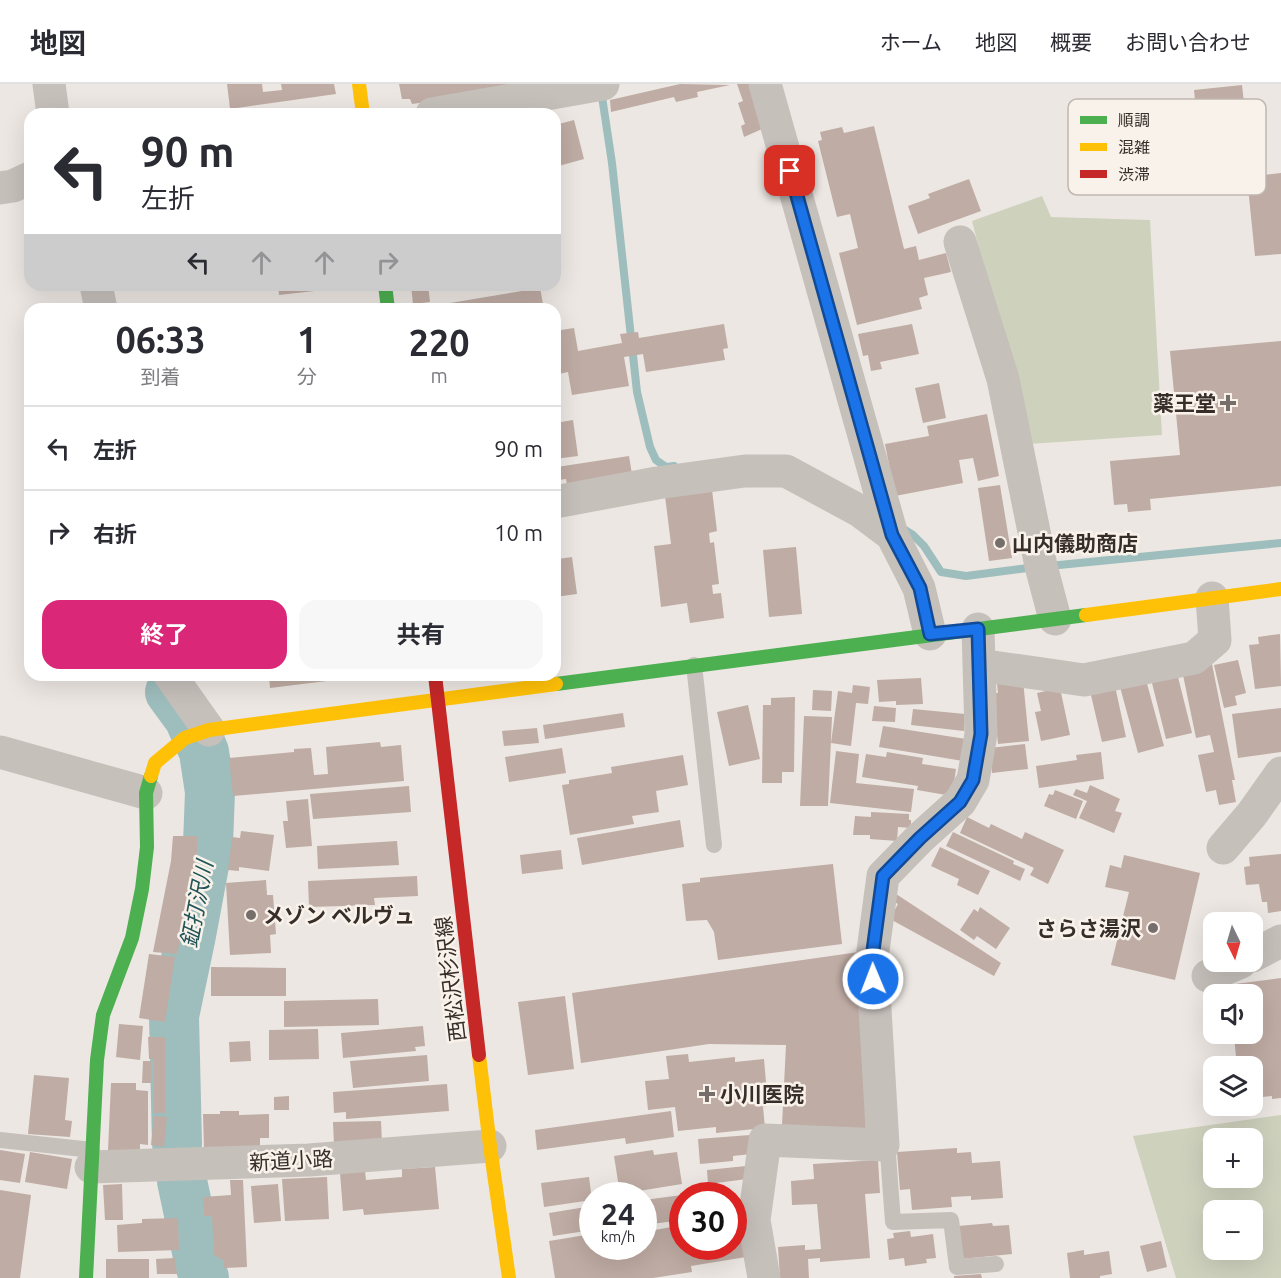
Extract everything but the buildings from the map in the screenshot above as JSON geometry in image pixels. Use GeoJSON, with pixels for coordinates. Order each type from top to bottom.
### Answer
{"type":"FeatureCollection","features":[{"type":"Feature","properties":{"kind":"street"},"geometry":{"type":"LineString","coordinates":[[49,84],[52,108]]}},
{"type":"Feature","properties":{"kind":"street"},"geometry":{"type":"LineString","coordinates":[[359,84],[362,108]]}},
{"type":"Feature","properties":{"kind":"street"},"geometry":{"type":"LineString","coordinates":[[765,84],[892,535],[920,588],[930,634]]}},
{"type":"Feature","properties":{"kind":"street"},"geometry":{"type":"LineString","coordinates":[[466,108],[592,86]]}},
{"type":"Feature","properties":{"kind":"street"},"geometry":{"type":"LineString","coordinates":[[0,188],[13,186],[24,181]]}},
{"type":"Feature","properties":{"kind":"street"},"geometry":{"type":"LineString","coordinates":[[960,242],[1003,379],[1041,566],[1055,619]]}},
{"type":"Feature","properties":{"kind":"street"},"geometry":{"type":"LineString","coordinates":[[561,501],[657,483],[745,471],[786,471],[860,511],[892,535]]}},
{"type":"Feature","properties":{"kind":"street"},"geometry":{"type":"LineString","coordinates":[[86,1278],[97,1060],[103,1015],[132,938],[142,889],[147,847],[146,793],[155,763],[197,734],[439,699],[1281,589]]}},
{"type":"Feature","properties":{"kind":"street"},"geometry":{"type":"LineString","coordinates":[[979,665],[1084,680],[1194,658],[1215,640],[1212,598]]}},
{"type":"Feature","properties":{"kind":"street"},"geometry":{"type":"LineString","coordinates":[[764,1278],[754,1220],[765,1140],[883,1145],[872,958],[883,876],[960,802],[973,780],[981,734],[978,629]]}},
{"type":"Feature","properties":{"kind":"street"},"geometry":{"type":"LineString","coordinates":[[173,681],[197,734]]}},
{"type":"Feature","properties":{"kind":"street","name":"西松沢杉沢線"},"geometry":{"type":"LineString","coordinates":[[436,681],[490,1146],[509,1278]]}},
{"type":"Feature","properties":{"kind":"street"},"geometry":{"type":"LineString","coordinates":[[0,752],[146,793]]}},
{"type":"Feature","properties":{"kind":"street"},"geometry":{"type":"LineString","coordinates":[[1223,848],[1252,814],[1281,773]]}},
{"type":"Feature","properties":{"kind":"street"},"geometry":{"type":"LineString","coordinates":[[1263,950],[1281,941]]}},
{"type":"Feature","properties":{"kind":"street"},"geometry":{"type":"LineString","coordinates":[[1208,976],[1217,972]]}},
{"type":"Feature","properties":{"kind":"street","name":"新道小路"},"geometry":{"type":"LineString","coordinates":[[92,1158],[309,1160],[490,1146]]}},
{"type":"Feature","properties":{"kind":"lane"},"geometry":{"type":"LineString","coordinates":[[694,665],[714,845]]}},
{"type":"Feature","properties":{"kind":"lane"},"geometry":{"type":"LineString","coordinates":[[0,1140],[92,1158]]}},
{"type":"Feature","properties":{"kind":"lane"},"geometry":{"type":"LineString","coordinates":[[883,1145],[888,1154],[893,1222],[951,1220],[957,1267],[996,1263]]}},
{"type":"Feature","properties":{"kind":"green space"},"geometry":{"type":"Polygon","coordinates":[[[1042,196],[1051,217],[1150,220],[1162,435],[1029,444],[972,221],[1042,196]]]}},
{"type":"Feature","properties":{"kind":"green space"},"geometry":{"type":"Polygon","coordinates":[[[1281,1115],[1281,1278],[1176,1278],[1133,1136],[1281,1115]]]}},
{"type":"Feature","properties":{"kind":"waterway"},"geometry":{"type":"LineString","coordinates":[[601,90],[612,163],[637,392],[650,447],[656,460],[666,467],[674,466]]}},
{"type":"Feature","properties":{"kind":"waterway"},"geometry":{"type":"LineString","coordinates":[[900,527],[924,546],[941,572],[966,576],[1036,567]]}},
{"type":"Feature","properties":{"kind":"waterway"},"geometry":{"type":"LineString","coordinates":[[1049,566],[1281,543]]}},
{"type":"Feature","properties":{"kind":"waterway","name":"鉦打沢川"},"geometry":{"type":"LineString","coordinates":[[170,692],[189,718],[204,752],[210,792],[208,844],[174,1016],[177,1144]]}},
{"type":"Feature","properties":{"kind":"waterway","name":"鉦打沢川"},"geometry":{"type":"LineString","coordinates":[[182,1181],[204,1278]]}},
{"type":"Feature","properties":{"kind":"traffic: fast"},"geometry":{"type":"LineString","coordinates":[[386,291],[387,303]]}},
{"type":"Feature","properties":{"kind":"traffic: fast"},"geometry":{"type":"LineString","coordinates":[[556,684],[1086,615]]}},
{"type":"Feature","properties":{"kind":"traffic: fast"},"geometry":{"type":"LineString","coordinates":[[86,1278],[97,1060],[103,1015],[132,938],[142,889],[147,847],[146,793],[151,776]]}},
{"type":"Feature","properties":{"kind":"traffic: slow"},"geometry":{"type":"LineString","coordinates":[[359,84],[362,108]]}},
{"type":"Feature","properties":{"kind":"traffic: slow"},"geometry":{"type":"LineString","coordinates":[[1086,615],[1281,589]]}},
{"type":"Feature","properties":{"kind":"traffic: slow"},"geometry":{"type":"LineString","coordinates":[[151,776],[155,763],[185,738],[209,730],[556,684]]}},
{"type":"Feature","properties":{"kind":"traffic: slow"},"geometry":{"type":"LineString","coordinates":[[479,1055],[509,1278]]}},
{"type":"Feature","properties":{"kind":"traffic: jam"},"geometry":{"type":"LineString","coordinates":[[436,681],[479,1055]]}},
{"type":"Feature","properties":{"kind":"place","name":"薬王堂"},"geometry":{"type":"Point","coordinates":[1228,403]}},
{"type":"Feature","properties":{"kind":"place","name":"山内儀助商店"},"geometry":{"type":"Point","coordinates":[1000,543]}},
{"type":"Feature","properties":{"kind":"place","name":"メゾン ベルヴュ"},"geometry":{"type":"Point","coordinates":[251,915]}},
{"type":"Feature","properties":{"kind":"place","name":"さらさ湯沢"},"geometry":{"type":"Point","coordinates":[1153,928]}},
{"type":"Feature","properties":{"kind":"place","name":"小川医院"},"geometry":{"type":"Point","coordinates":[707,1094]}},
{"type":"Feature","properties":{"kind":"route"},"geometry":{"type":"LineString","coordinates":[[790,171],[892,535],[920,588],[930,634],[978,629],[981,734],[973,780],[960,802],[883,876],[872,958],[873,979]]}}]}
